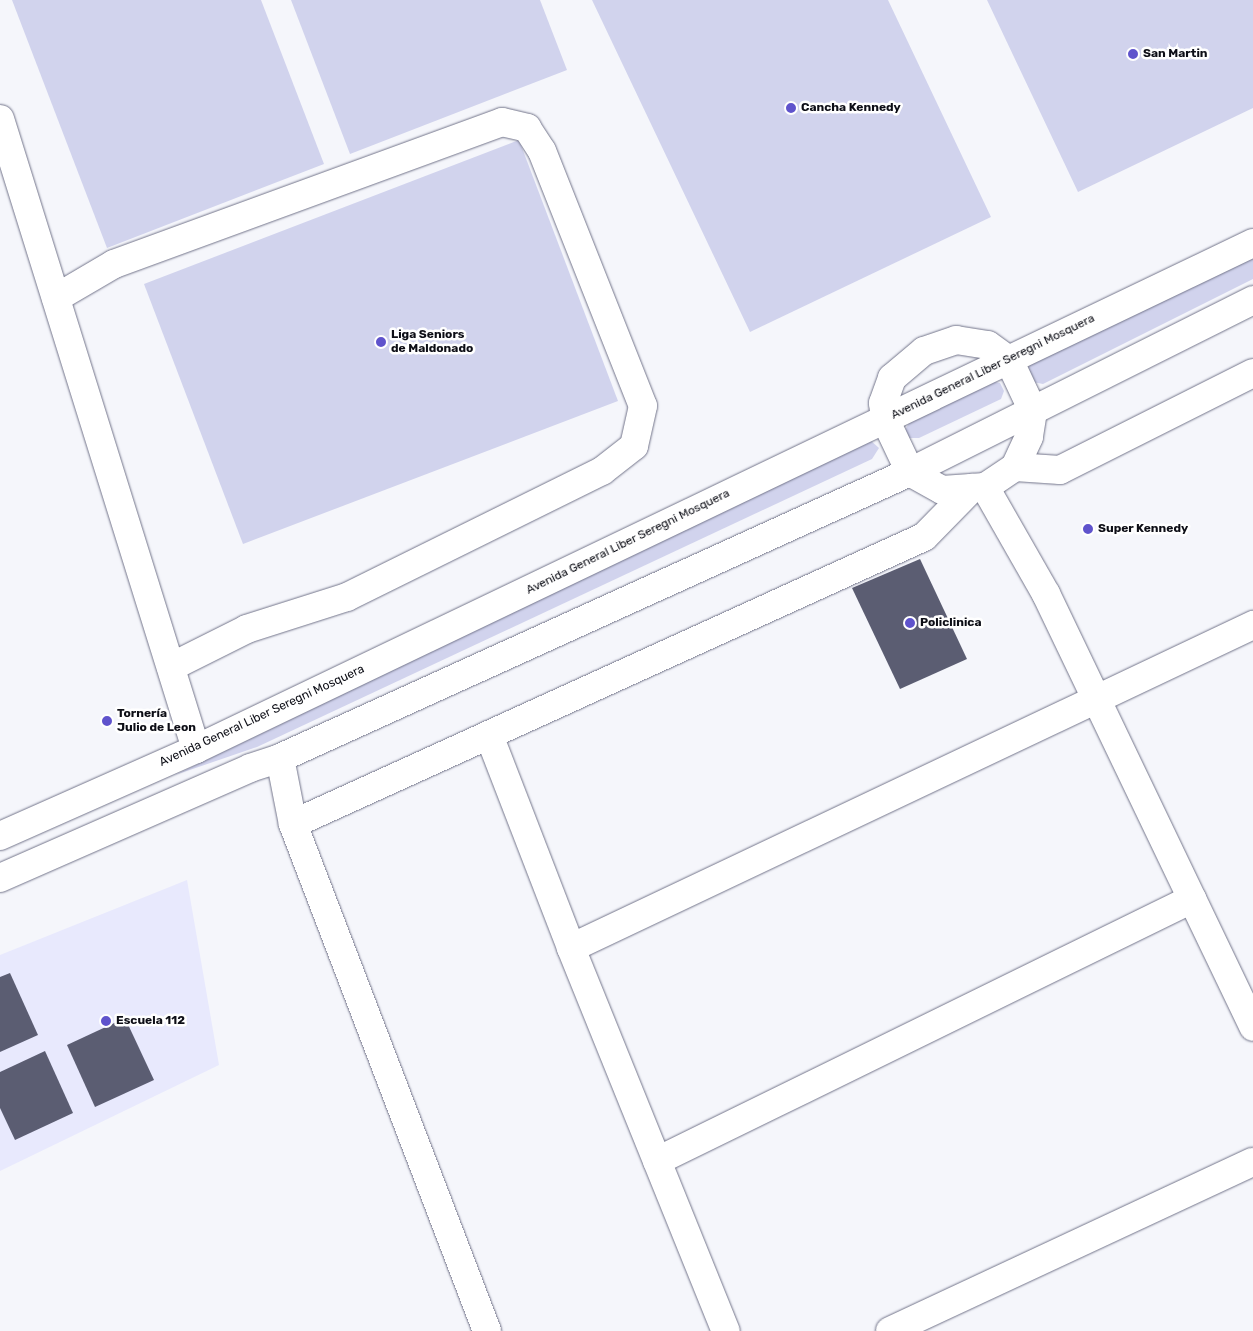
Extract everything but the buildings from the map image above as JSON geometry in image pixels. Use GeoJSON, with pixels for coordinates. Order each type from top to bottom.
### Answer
{"type":"FeatureCollection","features":[{"type":"Feature","properties":{"kind":"street"},"geometry":{"type":"LineString","coordinates":[[0,119],[196,749]]}},
{"type":"Feature","properties":{"kind":"street"},"geometry":{"type":"LineString","coordinates":[[56,298],[114,264],[502,122],[527,128],[542,151],[643,406],[634,446],[602,471],[347,597],[247,629],[171,667]]}},
{"type":"Feature","properties":{"kind":"street","name":"Avenida General Liber Seregni Mosquera"},"geometry":{"type":"LineString","coordinates":[[0,836],[196,749],[1253,243]]}},
{"type":"Feature","properties":{"kind":"street"},"geometry":{"type":"LineString","coordinates":[[0,878],[250,768],[280,758],[910,472],[1253,300]]}},
{"type":"Feature","properties":{"kind":"street"},"geometry":{"type":"LineString","coordinates":[[978,487],[942,490],[910,472],[885,419],[884,403],[892,378],[924,351],[956,340],[988,345],[1009,360],[1033,411],[1028,437],[1015,466]]}},
{"type":"Feature","properties":{"kind":"street"},"geometry":{"type":"LineString","coordinates":[[293,824],[924,537],[978,487],[1015,466],[1060,470],[1253,373]]}},
{"type":"Feature","properties":{"kind":"street"},"geometry":{"type":"LineString","coordinates":[[978,487],[1046,594],[1253,1027]]}},
{"type":"Feature","properties":{"kind":"street"},"geometry":{"type":"LineString","coordinates":[[571,948],[1097,701],[1253,625]]}},
{"type":"Feature","properties":{"kind":"street"},"geometry":{"type":"LineString","coordinates":[[489,735],[571,948],[726,1331]]}},
{"type":"Feature","properties":{"kind":"street"},"geometry":{"type":"LineString","coordinates":[[280,758],[293,824],[487,1331]]}},
{"type":"Feature","properties":{"kind":"street"},"geometry":{"type":"LineString","coordinates":[[657,1161],[1192,899]]}},
{"type":"Feature","properties":{"kind":"street"},"geometry":{"type":"LineString","coordinates":[[890,1331],[1253,1162]]}},
{"type":"Feature","properties":{"kind":"shaded area"},"geometry":{"type":"Polygon","coordinates":[[[12,0],[261,0],[324,164],[107,248],[12,0]]]}},
{"type":"Feature","properties":{"kind":"shaded area"},"geometry":{"type":"Polygon","coordinates":[[[291,0],[540,0],[567,70],[350,154],[291,0]]]}},
{"type":"Feature","properties":{"kind":"shaded area","name":"Cancha Kennedy"},"geometry":{"type":"Polygon","coordinates":[[[592,0],[888,0],[991,217],[750,332],[592,0]]]}},
{"type":"Feature","properties":{"kind":"shaded area","name":"San Martin"},"geometry":{"type":"Polygon","coordinates":[[[987,0],[1253,0],[1253,108],[1078,192],[987,0]]]}},
{"type":"Feature","properties":{"kind":"shaded area","name":"Liga Seniors de Maldonado"},"geometry":{"type":"Polygon","coordinates":[[[519,140],[618,401],[243,544],[144,284],[519,140]]]}},
{"type":"Feature","properties":{"kind":"shaded area"},"geometry":{"type":"Polygon","coordinates":[[[1253,257],[1253,279],[1043,384],[1033,382],[1027,373],[1030,364],[1253,257]]]}},
{"type":"Feature","properties":{"kind":"shaded area"},"geometry":{"type":"Polygon","coordinates":[[[991,381],[1000,383],[1004,391],[1001,399],[919,438],[909,438],[904,432],[909,423],[991,381]]]}},
{"type":"Feature","properties":{"kind":"shaded area"},"geometry":{"type":"Polygon","coordinates":[[[870,440],[879,448],[872,459],[257,747],[175,775],[870,440]]]}},
{"type":"Feature","properties":{"kind":"shaded area","name":"Escuela 112"},"geometry":{"type":"Polygon","coordinates":[[[187,880],[219,1065],[0,1171],[0,955],[187,880]]]}},
{"type":"Feature","properties":{"kind":"place","name":"San Martin"},"geometry":{"type":"Point","coordinates":[1133,54]}},
{"type":"Feature","properties":{"kind":"place","name":"Cancha Kennedy"},"geometry":{"type":"Point","coordinates":[791,108]}},
{"type":"Feature","properties":{"kind":"place","name":"Liga Seniors de Maldonado"},"geometry":{"type":"Point","coordinates":[381,342]}},
{"type":"Feature","properties":{"kind":"place","name":"Super Kennedy"},"geometry":{"type":"Point","coordinates":[1088,529]}},
{"type":"Feature","properties":{"kind":"place","name":"Policlinica"},"geometry":{"type":"Point","coordinates":[910,623]}},
{"type":"Feature","properties":{"kind":"place","name":"Tornería Julio de Leon"},"geometry":{"type":"Point","coordinates":[107,721]}},
{"type":"Feature","properties":{"kind":"place","name":"Escuela 112"},"geometry":{"type":"Point","coordinates":[106,1021]}}]}
